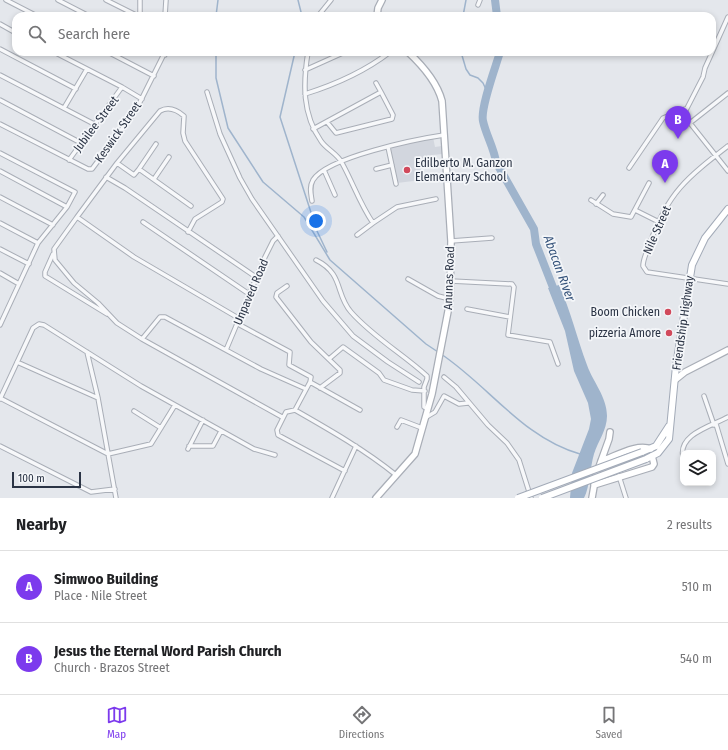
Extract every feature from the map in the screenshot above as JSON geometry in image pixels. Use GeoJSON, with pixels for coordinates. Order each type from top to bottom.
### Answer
{"type":"FeatureCollection","features":[{"type":"Feature","properties":{"kind":"main road","name":"Friendship Highway"},"geometry":{"type":"LineString","coordinates":[[542,498],[649,458],[658,453],[667,444],[689,278],[700,246],[715,224],[728,209]]}},
{"type":"Feature","properties":{"kind":"main road","name":"Friendship Highway"},"geometry":{"type":"LineString","coordinates":[[518,498],[651,449],[661,440],[670,424]]}},
{"type":"Feature","properties":{"kind":"street"},"geometry":{"type":"LineString","coordinates":[[6,0],[30,12]]}},
{"type":"Feature","properties":{"kind":"street"},"geometry":{"type":"LineString","coordinates":[[58,0],[81,12]]}},
{"type":"Feature","properties":{"kind":"street"},"geometry":{"type":"LineString","coordinates":[[106,0],[131,12]]}},
{"type":"Feature","properties":{"kind":"street"},"geometry":{"type":"LineString","coordinates":[[139,12],[140,0]]}},
{"type":"Feature","properties":{"kind":"street"},"geometry":{"type":"LineString","coordinates":[[166,0],[166,12]]}},
{"type":"Feature","properties":{"kind":"street"},"geometry":{"type":"LineString","coordinates":[[321,12],[331,0]]}},
{"type":"Feature","properties":{"kind":"street"},"geometry":{"type":"LineString","coordinates":[[378,12],[382,0]]}},
{"type":"Feature","properties":{"kind":"street"},"geometry":{"type":"LineString","coordinates":[[478,5],[480,0]]}},
{"type":"Feature","properties":{"kind":"street"},"geometry":{"type":"LineString","coordinates":[[716,46],[728,17]]}},
{"type":"Feature","properties":{"kind":"street"},"geometry":{"type":"LineString","coordinates":[[0,24],[12,30]]}},
{"type":"Feature","properties":{"kind":"street"},"geometry":{"type":"LineString","coordinates":[[0,49],[12,55]]}},
{"type":"Feature","properties":{"kind":"street"},"geometry":{"type":"LineString","coordinates":[[14,56],[76,88]]}},
{"type":"Feature","properties":{"kind":"street"},"geometry":{"type":"LineString","coordinates":[[62,56],[142,99]]}},
{"type":"Feature","properties":{"kind":"street"},"geometry":{"type":"LineString","coordinates":[[116,56],[154,76]]}},
{"type":"Feature","properties":{"kind":"street","name":"Keswick Street"},"geometry":{"type":"LineString","coordinates":[[69,160],[88,169],[92,169],[136,110],[164,56]]}},
{"type":"Feature","properties":{"kind":"street"},"geometry":{"type":"LineString","coordinates":[[307,56],[305,70],[306,112],[313,129],[322,142],[341,161],[373,223]]}},
{"type":"Feature","properties":{"kind":"street"},"geometry":{"type":"LineString","coordinates":[[305,70],[336,56]]}},
{"type":"Feature","properties":{"kind":"street"},"geometry":{"type":"LineString","coordinates":[[305,94],[354,76],[385,56]]}},
{"type":"Feature","properties":{"kind":"street","name":"Anunas Road"},"geometry":{"type":"LineString","coordinates":[[376,498],[415,454],[431,399],[450,300],[451,241],[445,135],[441,95],[423,67],[412,56]]}},
{"type":"Feature","properties":{"kind":"street"},"geometry":{"type":"LineString","coordinates":[[712,56],[703,77],[685,109],[686,118],[728,171]]}},
{"type":"Feature","properties":{"kind":"street"},"geometry":{"type":"LineString","coordinates":[[64,108],[87,69]]}},
{"type":"Feature","properties":{"kind":"street"},"geometry":{"type":"LineString","coordinates":[[0,74],[96,125]]}},
{"type":"Feature","properties":{"kind":"street"},"geometry":{"type":"LineString","coordinates":[[327,122],[336,133],[392,119],[393,115],[376,83]]}},
{"type":"Feature","properties":{"kind":"street","name":"Jubilee Street"},"geometry":{"type":"LineString","coordinates":[[69,160],[96,125],[122,87]]}},
{"type":"Feature","properties":{"kind":"street"},"geometry":{"type":"LineString","coordinates":[[207,92],[220,134],[240,178],[252,199],[323,301],[353,336],[388,362],[419,382]]}},
{"type":"Feature","properties":{"kind":"street"},"geometry":{"type":"LineString","coordinates":[[313,129],[381,92]]}},
{"type":"Feature","properties":{"kind":"street"},"geometry":{"type":"LineString","coordinates":[[690,123],[728,93]]}},
{"type":"Feature","properties":{"kind":"street"},"geometry":{"type":"LineString","coordinates":[[0,100],[81,143]]}},
{"type":"Feature","properties":{"kind":"street"},"geometry":{"type":"LineString","coordinates":[[110,316],[45,276],[44,272],[54,249],[117,163],[160,111],[166,108],[172,109],[184,116],[183,133],[185,141],[223,199],[222,202],[195,219],[188,232]]}},
{"type":"Feature","properties":{"kind":"street"},"geometry":{"type":"LineString","coordinates":[[629,168],[663,118],[685,109]]}},
{"type":"Feature","properties":{"kind":"street"},"geometry":{"type":"LineString","coordinates":[[0,124],[69,160]]}},
{"type":"Feature","properties":{"kind":"street"},"geometry":{"type":"LineString","coordinates":[[312,201],[310,189],[311,184],[318,174],[341,161],[416,140],[445,135]]}},
{"type":"Feature","properties":{"kind":"street"},"geometry":{"type":"LineString","coordinates":[[117,163],[134,175],[156,144]]}},
{"type":"Feature","properties":{"kind":"street","name":"Nile Street"},"geometry":{"type":"LineString","coordinates":[[689,278],[647,272],[644,269],[643,262],[667,205],[680,187],[697,169],[728,146]]}},
{"type":"Feature","properties":{"kind":"street"},"geometry":{"type":"LineString","coordinates":[[388,147],[396,184]]}},
{"type":"Feature","properties":{"kind":"street"},"geometry":{"type":"LineString","coordinates":[[0,153],[76,192],[68,207],[38,243],[0,325]]}},
{"type":"Feature","properties":{"kind":"street"},"geometry":{"type":"LineString","coordinates":[[154,179],[169,157]]}},
{"type":"Feature","properties":{"kind":"street"},"geometry":{"type":"LineString","coordinates":[[376,169],[392,165]]}},
{"type":"Feature","properties":{"kind":"street"},"geometry":{"type":"LineString","coordinates":[[139,169],[191,206]]}},
{"type":"Feature","properties":{"kind":"street"},"geometry":{"type":"LineString","coordinates":[[324,170],[335,195]]}},
{"type":"Feature","properties":{"kind":"street"},"geometry":{"type":"LineString","coordinates":[[0,171],[68,207]]}},
{"type":"Feature","properties":{"kind":"street"},"geometry":{"type":"LineString","coordinates":[[106,178],[136,195],[256,278]]}},
{"type":"Feature","properties":{"kind":"street"},"geometry":{"type":"LineString","coordinates":[[591,200],[614,214],[631,217],[650,183]]}},
{"type":"Feature","properties":{"kind":"street"},"geometry":{"type":"LineString","coordinates":[[596,204],[603,195]]}},
{"type":"Feature","properties":{"kind":"street"},"geometry":{"type":"LineString","coordinates":[[0,197],[53,225]]}},
{"type":"Feature","properties":{"kind":"street"},"geometry":{"type":"LineString","coordinates":[[357,235],[397,207],[436,199]]}},
{"type":"Feature","properties":{"kind":"street"},"geometry":{"type":"LineString","coordinates":[[635,210],[659,222]]}},
{"type":"Feature","properties":{"kind":"street"},"geometry":{"type":"LineString","coordinates":[[77,217],[134,257],[240,319]]}},
{"type":"Feature","properties":{"kind":"street"},"geometry":{"type":"LineString","coordinates":[[143,222],[249,294]]}},
{"type":"Feature","properties":{"kind":"street"},"geometry":{"type":"LineString","coordinates":[[0,223],[38,243]]}},
{"type":"Feature","properties":{"kind":"street","name":"Unpaved Road"},"geometry":{"type":"LineString","coordinates":[[226,350],[256,278],[273,241],[278,236]]}},
{"type":"Feature","properties":{"kind":"street"},"geometry":{"type":"LineString","coordinates":[[451,241],[492,238]]}},
{"type":"Feature","properties":{"kind":"street"},"geometry":{"type":"LineString","coordinates":[[0,249],[29,264]]}},
{"type":"Feature","properties":{"kind":"street"},"geometry":{"type":"LineString","coordinates":[[53,254],[55,260],[67,275],[85,294],[98,303],[117,324],[282,417]]}},
{"type":"Feature","properties":{"kind":"street"},"geometry":{"type":"LineString","coordinates":[[316,260],[332,272],[350,312],[396,352],[426,375],[428,379],[424,387],[425,391],[423,405],[428,409]]}},
{"type":"Feature","properties":{"kind":"street"},"geometry":{"type":"LineString","coordinates":[[0,273],[19,284]]}},
{"type":"Feature","properties":{"kind":"street"},"geometry":{"type":"LineString","coordinates":[[689,278],[728,284]]}},
{"type":"Feature","properties":{"kind":"street"},"geometry":{"type":"LineString","coordinates":[[408,279],[438,296],[450,300]]}},
{"type":"Feature","properties":{"kind":"street"},"geometry":{"type":"LineString","coordinates":[[451,281],[512,284],[514,286],[507,333],[508,336],[550,342],[558,364]]}},
{"type":"Feature","properties":{"kind":"street"},"geometry":{"type":"LineString","coordinates":[[287,286],[277,293],[276,297],[311,342],[338,368],[340,373],[320,388]]}},
{"type":"Feature","properties":{"kind":"street"},"geometry":{"type":"LineString","coordinates":[[468,309],[510,316]]}},
{"type":"Feature","properties":{"kind":"street"},"geometry":{"type":"LineString","coordinates":[[142,339],[160,317],[165,317],[261,369],[306,389]]}},
{"type":"Feature","properties":{"kind":"street"},"geometry":{"type":"LineString","coordinates":[[175,405],[151,444],[108,454],[0,398],[33,328],[38,324],[175,405],[254,449],[275,455]]}},
{"type":"Feature","properties":{"kind":"street"},"geometry":{"type":"LineString","coordinates":[[238,324],[290,352],[291,356],[289,365],[309,376],[310,382],[295,410]]}},
{"type":"Feature","properties":{"kind":"street"},"geometry":{"type":"LineString","coordinates":[[329,359],[343,347],[378,373],[384,380],[412,390],[425,391]]}},
{"type":"Feature","properties":{"kind":"street"},"geometry":{"type":"LineString","coordinates":[[675,380],[685,372],[728,350]]}},
{"type":"Feature","properties":{"kind":"street"},"geometry":{"type":"LineString","coordinates":[[87,352],[98,398],[116,498]]}},
{"type":"Feature","properties":{"kind":"street"},"geometry":{"type":"LineString","coordinates":[[16,362],[98,398]]}},
{"type":"Feature","properties":{"kind":"street"},"geometry":{"type":"LineString","coordinates":[[444,378],[456,387],[468,403],[508,443],[519,460],[531,498]]}},
{"type":"Feature","properties":{"kind":"street"},"geometry":{"type":"LineString","coordinates":[[310,382],[360,410]]}},
{"type":"Feature","properties":{"kind":"street"},"geometry":{"type":"LineString","coordinates":[[425,418],[435,412],[444,396],[459,404],[468,403]]}},
{"type":"Feature","properties":{"kind":"street"},"geometry":{"type":"LineString","coordinates":[[704,396],[728,464]]}},
{"type":"Feature","properties":{"kind":"street"},"geometry":{"type":"LineString","coordinates":[[345,471],[278,435],[277,430],[282,417],[286,412],[295,410],[372,456],[396,475]]}},
{"type":"Feature","properties":{"kind":"street"},"geometry":{"type":"LineString","coordinates":[[134,411],[161,428]]}},
{"type":"Feature","properties":{"kind":"street"},"geometry":{"type":"LineString","coordinates":[[682,450],[685,442],[694,434],[728,417]]}},
{"type":"Feature","properties":{"kind":"street"},"geometry":{"type":"LineString","coordinates":[[203,420],[188,448],[213,446],[222,431]]}},
{"type":"Feature","properties":{"kind":"street"},"geometry":{"type":"LineString","coordinates":[[397,426],[401,420],[422,428]]}},
{"type":"Feature","properties":{"kind":"street"},"geometry":{"type":"LineString","coordinates":[[592,498],[594,485],[610,432]]}},
{"type":"Feature","properties":{"kind":"street"},"geometry":{"type":"LineString","coordinates":[[0,446],[91,492],[115,489]]}},
{"type":"Feature","properties":{"kind":"street"},"geometry":{"type":"LineString","coordinates":[[332,498],[356,446]]}},
{"type":"Feature","properties":{"kind":"street"},"geometry":{"type":"LineString","coordinates":[[601,460],[638,448],[645,447],[651,449]]}},
{"type":"Feature","properties":{"kind":"street"},"geometry":{"type":"LineString","coordinates":[[594,485],[652,467],[654,464],[649,458]]}},
{"type":"Feature","properties":{"kind":"street"},"geometry":{"type":"LineString","coordinates":[[619,476],[626,498]]}},
{"type":"Feature","properties":{"kind":"shaded area","name":"Edilberto M. Ganzon Elementary School"},"geometry":{"type":"Polygon","coordinates":[[[433,137],[435,147],[442,146],[443,154],[432,155],[432,158],[421,160],[421,180],[397,183],[389,148],[433,137]]]}},
{"type":"Feature","properties":{"kind":"water"},"geometry":{"type":"Polygon","coordinates":[[[559,285],[587,365],[605,402],[607,416],[606,426],[594,454],[588,488],[584,498],[570,498],[572,473],[589,429],[591,419],[588,403],[574,371],[565,331],[548,288],[559,285]]]}},
{"type":"Feature","properties":{"kind":"waterway"},"geometry":{"type":"LineString","coordinates":[[216,12],[218,0]]}},
{"type":"Feature","properties":{"kind":"waterway"},"geometry":{"type":"LineString","coordinates":[[298,0],[301,12]]}},
{"type":"Feature","properties":{"kind":"waterway"},"geometry":{"type":"LineString","coordinates":[[464,12],[466,0]]}},
{"type":"Feature","properties":{"kind":"waterway","name":"Abacan River"},"geometry":{"type":"LineString","coordinates":[[495,0],[496,12]]}},
{"type":"Feature","properties":{"kind":"waterway"},"geometry":{"type":"LineString","coordinates":[[216,56],[216,78],[228,128],[263,182],[304,217],[330,260],[426,344],[438,352]]}},
{"type":"Feature","properties":{"kind":"waterway"},"geometry":{"type":"LineString","coordinates":[[294,56],[280,117],[317,231],[327,252]]}},
{"type":"Feature","properties":{"kind":"waterway"},"geometry":{"type":"LineString","coordinates":[[462,56],[466,69],[470,75],[478,78],[483,83],[488,94]]}},
{"type":"Feature","properties":{"kind":"waterway","name":"Abacan River"},"geometry":{"type":"LineString","coordinates":[[499,56],[486,97],[483,121],[496,162],[534,229],[536,244],[556,295]]}},
{"type":"Feature","properties":{"kind":"waterway"},"geometry":{"type":"LineString","coordinates":[[441,354],[475,381],[524,424],[541,436],[580,454]]}},
{"type":"Feature","properties":{"kind":"place","name":"Jesus the Eternal Word Parish Church"},"geometry":{"type":"Point","coordinates":[678,139]}},
{"type":"Feature","properties":{"kind":"place","name":"Edilberto M. Ganzon Elementary School"},"geometry":{"type":"Point","coordinates":[407,170]}},
{"type":"Feature","properties":{"kind":"place","name":"Simwoo Building"},"geometry":{"type":"Point","coordinates":[665,183]}},
{"type":"Feature","properties":{"kind":"place","name":"Boom Chicken"},"geometry":{"type":"Point","coordinates":[668,312]}},
{"type":"Feature","properties":{"kind":"place","name":"pizzeria Amore"},"geometry":{"type":"Point","coordinates":[669,333]}}]}
